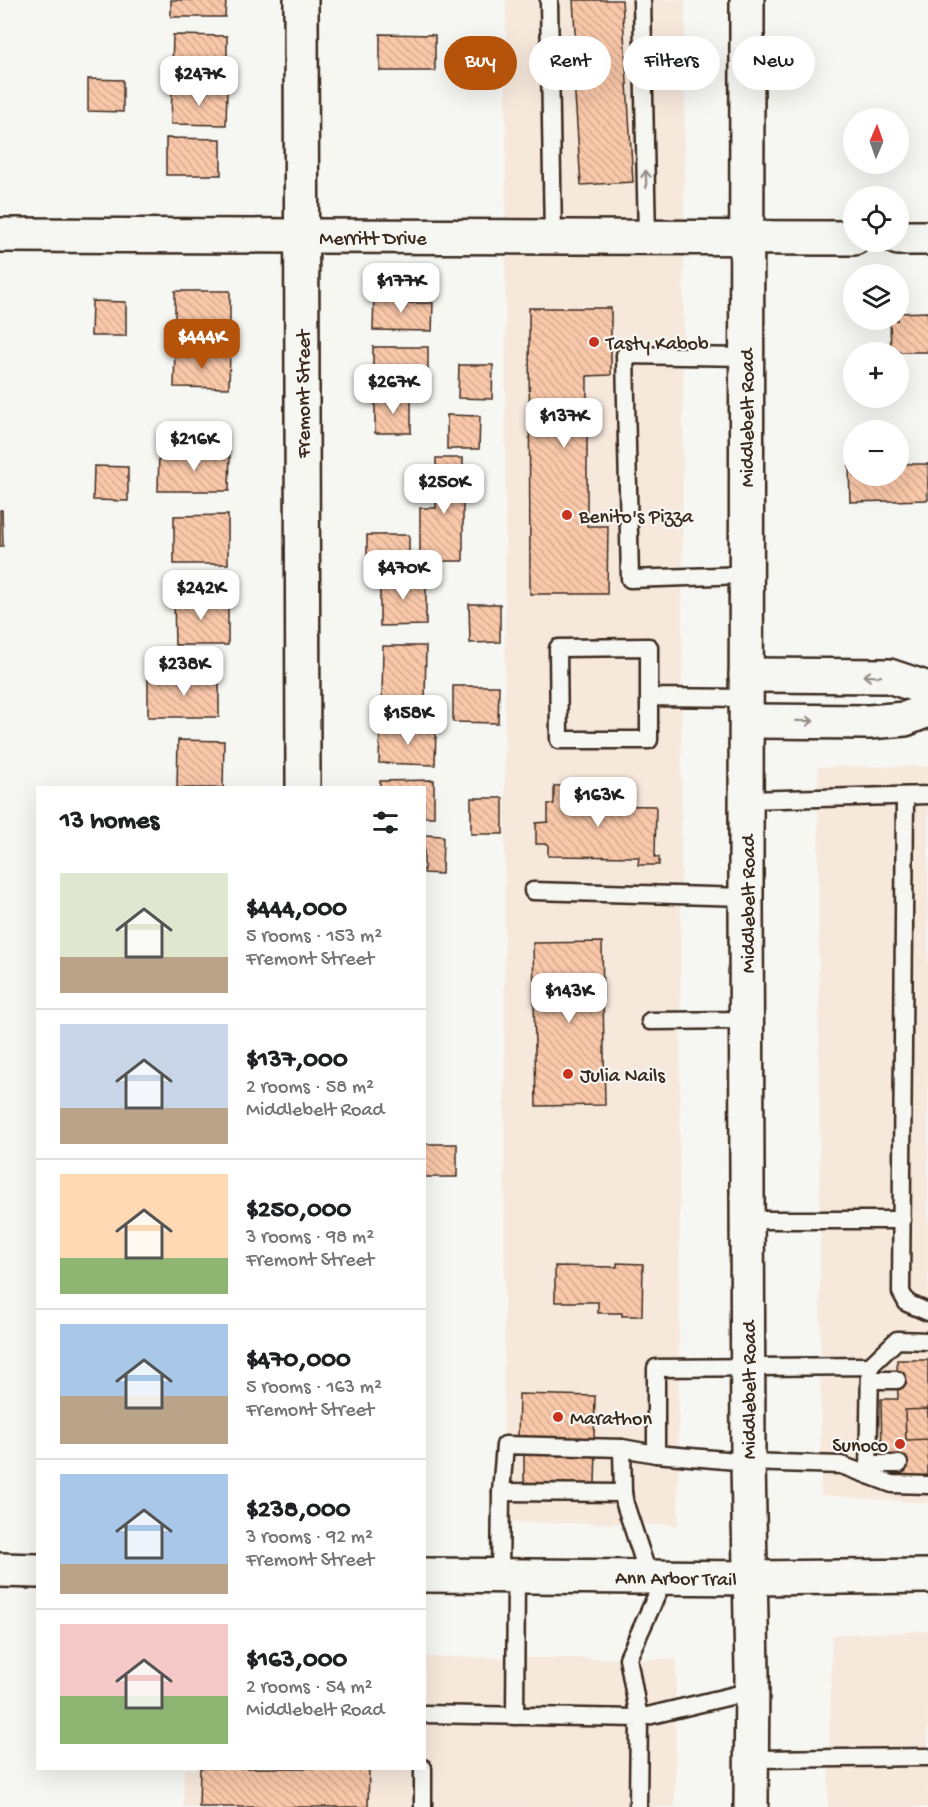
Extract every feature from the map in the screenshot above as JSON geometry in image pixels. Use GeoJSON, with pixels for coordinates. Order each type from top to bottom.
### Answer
{"type":"FeatureCollection","features":[{"type":"Feature","properties":{"kind":"street","name":"Fremont Street"},"geometry":{"type":"LineString","coordinates":[[301,0],[303,786]]}},
{"type":"Feature","properties":{"kind":"street","name":"Middlebelt Road"},"geometry":{"type":"LineString","coordinates":[[747,0],[746,897],[751,1807]]}},
{"type":"Feature","properties":{"kind":"street","name":"Merritt Drive"},"geometry":{"type":"LineString","coordinates":[[0,235],[843,238]]}},
{"type":"Feature","properties":{"kind":"street"},"geometry":{"type":"LineString","coordinates":[[909,238],[928,238]]}},
{"type":"Feature","properties":{"kind":"street"},"geometry":{"type":"LineString","coordinates":[[746,698],[889,676],[928,689]]}},
{"type":"Feature","properties":{"kind":"street"},"geometry":{"type":"LineString","coordinates":[[746,698],[869,722],[905,719],[928,710]]}},
{"type":"Feature","properties":{"kind":"street"},"geometry":{"type":"LineString","coordinates":[[0,1570],[36,1571]]}},
{"type":"Feature","properties":{"kind":"street","name":"Ann Arbor Trail"},"geometry":{"type":"LineString","coordinates":[[426,1575],[751,1578],[928,1576]]}},
{"type":"Feature","properties":{"kind":"lane"},"geometry":{"type":"LineString","coordinates":[[549,0],[553,237]]}},
{"type":"Feature","properties":{"kind":"lane"},"geometry":{"type":"LineString","coordinates":[[642,0],[647,238]]}},
{"type":"Feature","properties":{"kind":"lane"},"geometry":{"type":"LineString","coordinates":[[746,357],[625,355],[630,579],[747,575]]}},
{"type":"Feature","properties":{"kind":"lane"},"geometry":{"type":"LineString","coordinates":[[649,647],[649,697],[649,740],[559,740],[558,648],[649,647]]}},
{"type":"Feature","properties":{"kind":"lane"},"geometry":{"type":"LineString","coordinates":[[649,697],[746,698]]}},
{"type":"Feature","properties":{"kind":"lane"},"geometry":{"type":"LineString","coordinates":[[746,800],[928,795]]}},
{"type":"Feature","properties":{"kind":"lane"},"geometry":{"type":"LineString","coordinates":[[905,796],[901,1292],[908,1303],[928,1312]]}},
{"type":"Feature","properties":{"kind":"lane"},"geometry":{"type":"LineString","coordinates":[[532,891],[746,897]]}},
{"type":"Feature","properties":{"kind":"lane"},"geometry":{"type":"LineString","coordinates":[[650,1021],[747,1020]]}},
{"type":"Feature","properties":{"kind":"lane"},"geometry":{"type":"LineString","coordinates":[[748,1220],[902,1220]]}},
{"type":"Feature","properties":{"kind":"lane"},"geometry":{"type":"LineString","coordinates":[[869,1469],[870,1373],[897,1340],[928,1341]]}},
{"type":"Feature","properties":{"kind":"lane"},"geometry":{"type":"LineString","coordinates":[[656,1454],[656,1368],[749,1367],[870,1373],[897,1380]]}},
{"type":"Feature","properties":{"kind":"lane"},"geometry":{"type":"LineString","coordinates":[[516,1716],[501,1492],[506,1445],[622,1448],[656,1454],[748,1462],[841,1465],[869,1469],[899,1464]]}},
{"type":"Feature","properties":{"kind":"lane"},"geometry":{"type":"LineString","coordinates":[[622,1448],[625,1504],[657,1577],[628,1658],[639,1718],[638,1807]]}},
{"type":"Feature","properties":{"kind":"lane"},"geometry":{"type":"LineString","coordinates":[[869,1469],[892,1484],[928,1485]]}},
{"type":"Feature","properties":{"kind":"lane"},"geometry":{"type":"LineString","coordinates":[[501,1492],[623,1493]]}},
{"type":"Feature","properties":{"kind":"lane"},"geometry":{"type":"LineString","coordinates":[[426,1714],[639,1718],[752,1691]]}},
{"type":"Feature","properties":{"kind":"lane"},"geometry":{"type":"LineString","coordinates":[[752,1759],[928,1758]]}},
{"type":"Feature","properties":{"kind":"lane"},"geometry":{"type":"LineString","coordinates":[[423,1770],[423,1807]]}},
{"type":"Feature","properties":{"kind":"shaded area"},"geometry":{"type":"Polygon","coordinates":[[[506,0],[685,0],[685,36],[623,36],[623,90],[685,90],[678,1525],[504,1522],[506,90],[517,90],[517,36],[506,36],[506,0]]]}},
{"type":"Feature","properties":{"kind":"shaded area"},"geometry":{"type":"Polygon","coordinates":[[[928,766],[928,1503],[821,1495],[818,767],[928,766]]]}},
{"type":"Feature","properties":{"kind":"shaded area"},"geometry":{"type":"Polygon","coordinates":[[[928,1631],[928,1807],[828,1807],[832,1635],[928,1631]]]}},
{"type":"Feature","properties":{"kind":"shaded area"},"geometry":{"type":"Polygon","coordinates":[[[426,1657],[676,1659],[675,1807],[183,1807],[184,1770],[426,1770],[426,1657]]]}},
{"type":"Feature","properties":{"kind":"building"},"geometry":{"type":"Polygon","coordinates":[[[171,0],[226,0],[225,17],[171,17],[171,0]]]}},
{"type":"Feature","properties":{"kind":"building"},"geometry":{"type":"Polygon","coordinates":[[[573,0],[622,0],[623,90],[627,90],[633,182],[581,185],[575,90],[611,90],[611,36],[575,36],[573,0]]]}},
{"type":"Feature","properties":{"kind":"building"},"geometry":{"type":"Polygon","coordinates":[[[380,34],[435,35],[435,71],[380,71],[380,34]]]}},
{"type":"Feature","properties":{"kind":"building"},"geometry":{"type":"Polygon","coordinates":[[[173,35],[227,36],[227,72],[172,71],[173,35]]]}},
{"type":"Feature","properties":{"kind":"building"},"geometry":{"type":"Polygon","coordinates":[[[88,79],[123,80],[123,112],[88,111],[88,79]]]}},
{"type":"Feature","properties":{"kind":"building"},"geometry":{"type":"Polygon","coordinates":[[[172,88],[227,89],[226,125],[171,124],[172,88]]]}},
{"type":"Feature","properties":{"kind":"building"},"geometry":{"type":"Polygon","coordinates":[[[166,138],[221,139],[221,175],[166,175],[166,138]]]}},
{"type":"Feature","properties":{"kind":"building"},"geometry":{"type":"Polygon","coordinates":[[[175,291],[230,291],[230,328],[175,327],[175,291]]]}},
{"type":"Feature","properties":{"kind":"building"},"geometry":{"type":"Polygon","coordinates":[[[374,293],[409,294],[409,303],[433,303],[432,331],[373,330],[374,293]]]}},
{"type":"Feature","properties":{"kind":"building"},"geometry":{"type":"Polygon","coordinates":[[[92,301],[126,302],[126,336],[91,336],[92,301]]]}},
{"type":"Feature","properties":{"kind":"building"},"geometry":{"type":"Polygon","coordinates":[[[529,308],[611,308],[611,375],[587,376],[587,526],[608,526],[607,594],[530,594],[529,308]]]}},
{"type":"Feature","properties":{"kind":"building"},"geometry":{"type":"Polygon","coordinates":[[[928,312],[928,352],[909,352],[909,342],[891,342],[890,330],[909,330],[909,313],[928,312]]]}},
{"type":"Feature","properties":{"kind":"building"},"geometry":{"type":"Polygon","coordinates":[[[373,347],[428,347],[428,383],[373,383],[373,347]]]}},
{"type":"Feature","properties":{"kind":"building"},"geometry":{"type":"Polygon","coordinates":[[[175,351],[230,352],[229,388],[174,387],[175,351]]]}},
{"type":"Feature","properties":{"kind":"building"},"geometry":{"type":"Polygon","coordinates":[[[459,365],[493,365],[492,399],[458,398],[459,365]]]}},
{"type":"Feature","properties":{"kind":"building"},"geometry":{"type":"Polygon","coordinates":[[[375,397],[411,397],[411,433],[375,433],[375,397]]]}},
{"type":"Feature","properties":{"kind":"building"},"geometry":{"type":"Polygon","coordinates":[[[447,415],[480,416],[479,449],[447,449],[447,415]]]}},
{"type":"Feature","properties":{"kind":"building"},"geometry":{"type":"Polygon","coordinates":[[[159,452],[230,452],[229,491],[158,491],[159,452]]]}},
{"type":"Feature","properties":{"kind":"building"},"geometry":{"type":"Polygon","coordinates":[[[436,458],[463,458],[463,561],[420,561],[420,508],[436,508],[436,458]]]}},
{"type":"Feature","properties":{"kind":"building"},"geometry":{"type":"Polygon","coordinates":[[[909,464],[928,464],[928,500],[850,502],[850,486],[909,486],[909,464]]]}},
{"type":"Feature","properties":{"kind":"building"},"geometry":{"type":"Polygon","coordinates":[[[94,466],[128,467],[128,501],[93,500],[94,466]]]}},
{"type":"Feature","properties":{"kind":"building"},"geometry":{"type":"Polygon","coordinates":[[[0,510],[2,510],[3,546],[0,546],[0,510]]]}},
{"type":"Feature","properties":{"kind":"building"},"geometry":{"type":"Polygon","coordinates":[[[228,515],[228,564],[174,564],[174,516],[228,515]]]}},
{"type":"Feature","properties":{"kind":"building"},"geometry":{"type":"Polygon","coordinates":[[[367,535],[409,535],[409,556],[367,556],[367,535]]]}},
{"type":"Feature","properties":{"kind":"building"},"geometry":{"type":"Polygon","coordinates":[[[380,576],[426,576],[426,625],[380,626],[380,576]]]}},
{"type":"Feature","properties":{"kind":"building"},"geometry":{"type":"Polygon","coordinates":[[[174,597],[228,597],[228,645],[175,645],[174,597]]]}},
{"type":"Feature","properties":{"kind":"building"},"geometry":{"type":"Polygon","coordinates":[[[469,604],[500,604],[500,642],[470,643],[469,604]]]}},
{"type":"Feature","properties":{"kind":"building"},"geometry":{"type":"Polygon","coordinates":[[[383,646],[426,646],[425,701],[382,700],[383,646]]]}},
{"type":"Feature","properties":{"kind":"building"},"geometry":{"type":"Polygon","coordinates":[[[148,678],[219,678],[219,717],[148,717],[148,678]]]}},
{"type":"Feature","properties":{"kind":"building"},"geometry":{"type":"Polygon","coordinates":[[[453,686],[499,686],[498,723],[453,722],[453,686]]]}},
{"type":"Feature","properties":{"kind":"building"},"geometry":{"type":"Polygon","coordinates":[[[380,727],[436,728],[435,765],[379,763],[380,727]]]}},
{"type":"Feature","properties":{"kind":"building"},"geometry":{"type":"Polygon","coordinates":[[[178,740],[224,741],[223,786],[177,786],[178,740]]]}},
{"type":"Feature","properties":{"kind":"building"},"geometry":{"type":"Polygon","coordinates":[[[434,780],[434,817],[426,817],[426,786],[380,786],[380,781],[434,780]]]}},
{"type":"Feature","properties":{"kind":"building"},"geometry":{"type":"Polygon","coordinates":[[[554,786],[588,786],[587,805],[656,806],[655,857],[659,857],[659,865],[638,865],[639,857],[548,856],[548,844],[536,844],[536,823],[548,822],[548,804],[554,804],[554,786]]]}},
{"type":"Feature","properties":{"kind":"building"},"geometry":{"type":"Polygon","coordinates":[[[471,798],[503,798],[503,834],[471,834],[471,798]]]}},
{"type":"Feature","properties":{"kind":"building"},"geometry":{"type":"Polygon","coordinates":[[[426,835],[443,836],[442,874],[426,873],[426,835]]]}},
{"type":"Feature","properties":{"kind":"building"},"geometry":{"type":"Polygon","coordinates":[[[602,942],[605,1105],[536,1106],[533,943],[602,942]]]}},
{"type":"Feature","properties":{"kind":"building"},"geometry":{"type":"Polygon","coordinates":[[[426,1144],[457,1144],[457,1177],[426,1177],[426,1144]]]}},
{"type":"Feature","properties":{"kind":"building"},"geometry":{"type":"Polygon","coordinates":[[[617,1263],[643,1264],[642,1316],[598,1313],[598,1302],[555,1302],[555,1266],[617,1267],[617,1263]]]}},
{"type":"Feature","properties":{"kind":"building"},"geometry":{"type":"Polygon","coordinates":[[[897,1360],[928,1360],[928,1482],[899,1482],[899,1456],[882,1456],[881,1399],[898,1399],[897,1360]]]}},
{"type":"Feature","properties":{"kind":"building"},"geometry":{"type":"Polygon","coordinates":[[[519,1394],[595,1396],[594,1440],[518,1439],[519,1394]]]}},
{"type":"Feature","properties":{"kind":"building"},"geometry":{"type":"Polygon","coordinates":[[[928,1409],[928,1439],[906,1440],[905,1410],[928,1409]]]}},
{"type":"Feature","properties":{"kind":"building"},"geometry":{"type":"Polygon","coordinates":[[[524,1449],[596,1450],[595,1484],[524,1483],[524,1449]]]}},
{"type":"Feature","properties":{"kind":"building"},"geometry":{"type":"Polygon","coordinates":[[[200,1770],[369,1770],[368,1807],[199,1807],[200,1770]]]}},
{"type":"Feature","properties":{"kind":"place","name":"Tasty Kabob"},"geometry":{"type":"Point","coordinates":[594,342]}},
{"type":"Feature","properties":{"kind":"place","name":"Benito's Pizza"},"geometry":{"type":"Point","coordinates":[567,515]}},
{"type":"Feature","properties":{"kind":"place","name":"Julia Nails"},"geometry":{"type":"Point","coordinates":[568,1074]}},
{"type":"Feature","properties":{"kind":"place","name":"Marathon"},"geometry":{"type":"Point","coordinates":[558,1417]}},
{"type":"Feature","properties":{"kind":"place","name":"Sunoco"},"geometry":{"type":"Point","coordinates":[900,1444]}}]}
